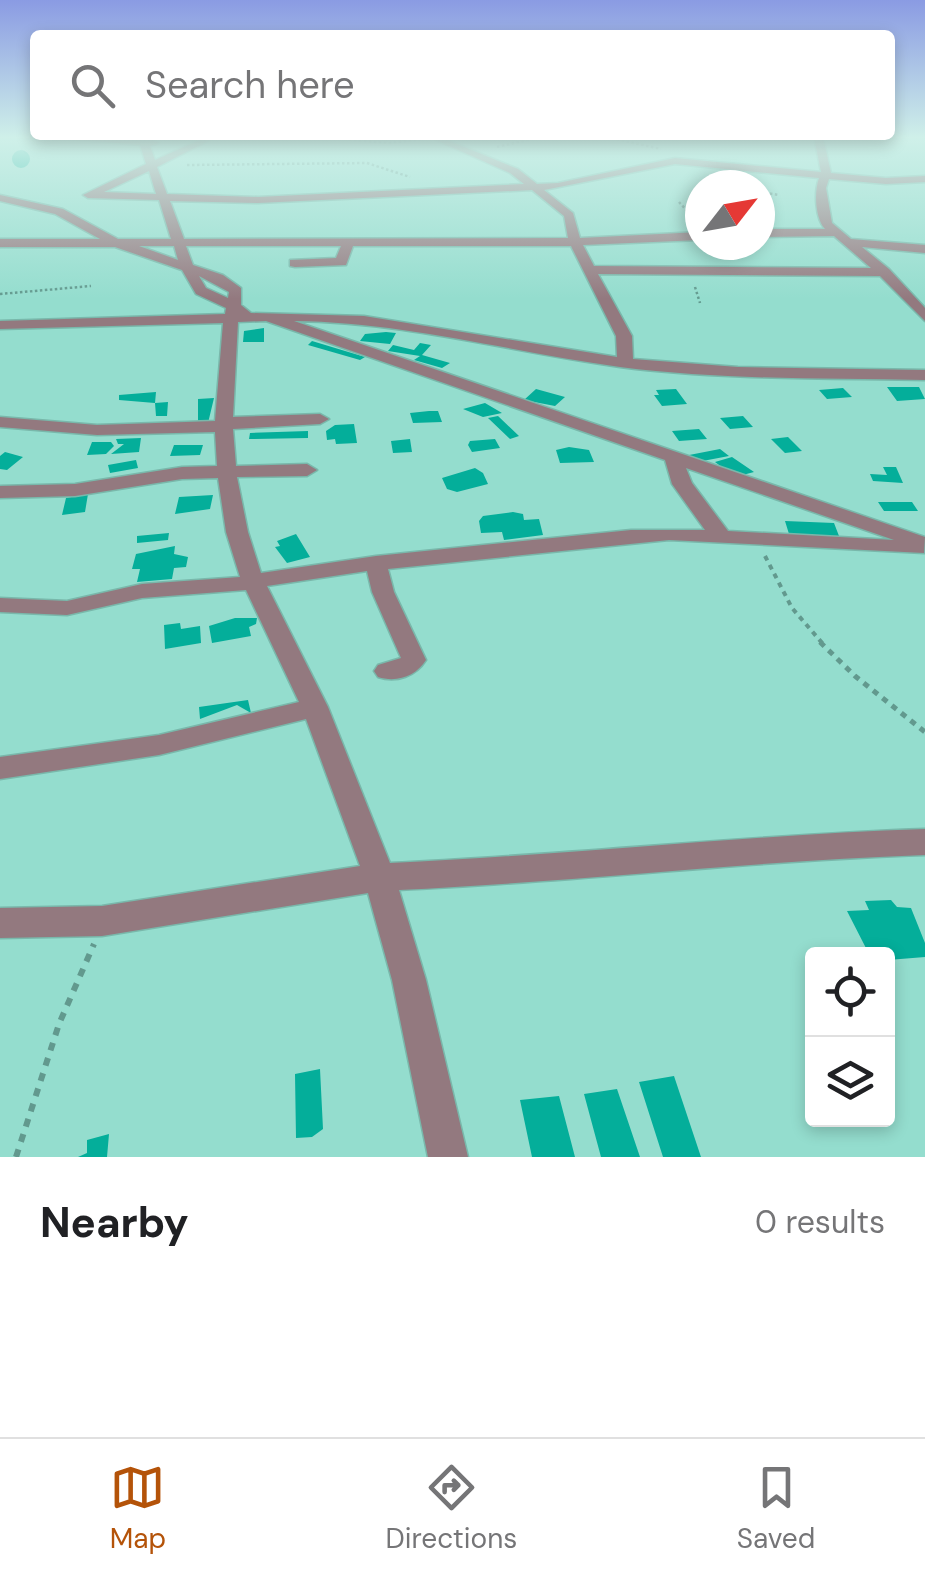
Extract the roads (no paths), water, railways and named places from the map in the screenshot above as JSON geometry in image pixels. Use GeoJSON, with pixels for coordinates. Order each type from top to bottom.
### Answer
{"type":"FeatureCollection","features":[{"type":"Feature","properties":{"kind":"street"},"geometry":{"type":"LineString","coordinates":[[59,211],[96,191]]}},
{"type":"Feature","properties":{"kind":"street"},"geometry":{"type":"LineString","coordinates":[[160,191],[188,270]]}},
{"type":"Feature","properties":{"kind":"street"},"geometry":{"type":"LineString","coordinates":[[88,195],[258,200],[453,191]]}},
{"type":"Feature","properties":{"kind":"street"},"geometry":{"type":"LineString","coordinates":[[542,191],[569,215],[575,242],[624,336],[625,363]]}},
{"type":"Feature","properties":{"kind":"street"},"geometry":{"type":"LineString","coordinates":[[824,191],[826,224],[884,272],[925,317]]}},
{"type":"Feature","properties":{"kind":"street"},"geometry":{"type":"LineString","coordinates":[[8,198],[59,211],[114,242],[233,287],[226,365],[226,474],[237,534],[252,580],[315,707],[380,877],[413,1000],[448,1157]]}},
{"type":"Feature","properties":{"kind":"street"},"geometry":{"type":"LineString","coordinates":[[775,234],[839,237],[925,249]]}},
{"type":"Feature","properties":{"kind":"street"},"geometry":{"type":"LineString","coordinates":[[0,242],[575,242],[685,237]]}},
{"type":"Feature","properties":{"kind":"street"},"geometry":{"type":"LineString","coordinates":[[294,263],[341,262],[349,241]]}},
{"type":"Feature","properties":{"kind":"street"},"geometry":{"type":"LineString","coordinates":[[588,270],[884,272]]}},
{"type":"Feature","properties":{"kind":"street"},"geometry":{"type":"LineString","coordinates":[[0,325],[232,314],[344,320],[625,363],[925,375]]}},
{"type":"Feature","properties":{"kind":"street"},"geometry":{"type":"LineString","coordinates":[[267,317],[925,546]]}},
{"type":"Feature","properties":{"kind":"street"},"geometry":{"type":"LineString","coordinates":[[0,422],[97,430],[320,419]]}},
{"type":"Feature","properties":{"kind":"street"},"geometry":{"type":"LineString","coordinates":[[673,457],[682,484],[723,539]]}},
{"type":"Feature","properties":{"kind":"street"},"geometry":{"type":"LineString","coordinates":[[0,492],[75,490],[182,473],[307,470]]}},
{"type":"Feature","properties":{"kind":"street"},"geometry":{"type":"LineString","coordinates":[[0,606],[67,608],[120,594],[631,536],[925,546]]}},
{"type":"Feature","properties":{"kind":"street"},"geometry":{"type":"LineString","coordinates":[[376,563],[383,592],[414,660],[405,668],[386,671]]}},
{"type":"Feature","properties":{"kind":"street"},"geometry":{"type":"LineString","coordinates":[[0,768],[99,758],[222,733],[315,707]]}},
{"type":"Feature","properties":{"kind":"street"},"geometry":{"type":"LineString","coordinates":[[0,923],[102,921],[380,877],[493,872],[777,847],[925,842]]}}]}
